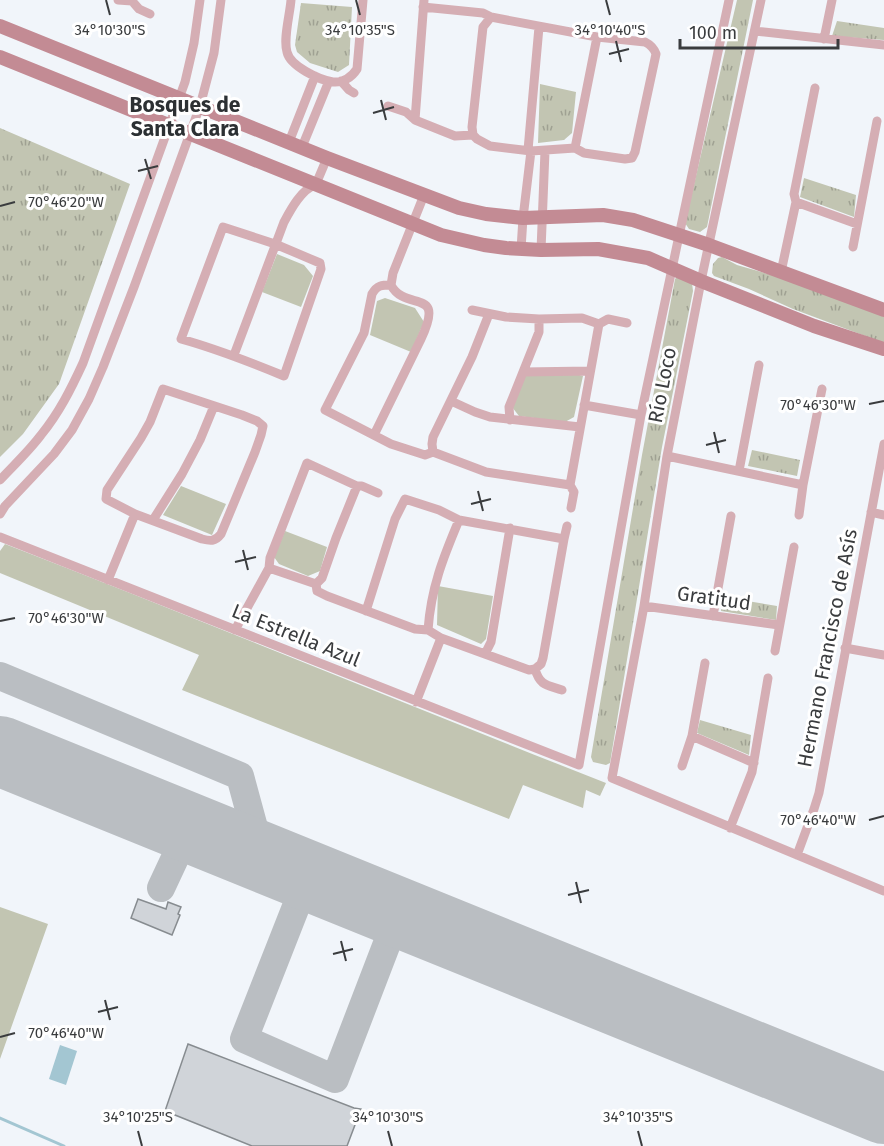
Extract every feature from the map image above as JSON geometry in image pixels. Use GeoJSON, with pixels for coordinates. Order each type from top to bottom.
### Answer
{"type":"FeatureCollection","features":[{"type":"Feature","properties":{"kind":"street"},"geometry":{"type":"LineString","coordinates":[[118,0],[132,0],[139,9],[150,14]]}},
{"type":"Feature","properties":{"kind":"street"},"geometry":{"type":"LineString","coordinates":[[0,480],[41,436],[59,411],[83,363],[180,98],[194,43],[200,0]]}},
{"type":"Feature","properties":{"kind":"street"},"geometry":{"type":"LineString","coordinates":[[0,514],[54,454],[72,430],[103,367],[200,106],[214,53],[221,0]]}},
{"type":"Feature","properties":{"kind":"street"},"geometry":{"type":"LineString","coordinates":[[291,0],[286,50],[288,57],[293,63],[315,76],[329,81],[341,81],[353,75],[357,69],[363,0]]}},
{"type":"Feature","properties":{"kind":"street","name":"Río Loco"},"geometry":{"type":"LineString","coordinates":[[579,765],[641,415],[729,0]]}},
{"type":"Feature","properties":{"kind":"street","name":"Río Loco"},"geometry":{"type":"LineString","coordinates":[[730,828],[612,778],[644,606],[667,456],[700,281],[761,0]]}},
{"type":"Feature","properties":{"kind":"street"},"geometry":{"type":"LineString","coordinates":[[824,39],[832,0]]}},
{"type":"Feature","properties":{"kind":"street"},"geometry":{"type":"LineString","coordinates":[[415,120],[424,3],[483,13],[491,17],[539,27],[645,42],[654,48],[656,54],[632,158],[584,153],[575,148],[530,151],[490,146],[473,135],[483,27],[491,17]]}},
{"type":"Feature","properties":{"kind":"street"},"geometry":{"type":"LineString","coordinates":[[0,26],[327,158],[459,208],[523,218],[603,215],[633,220],[709,245],[884,310]]}},
{"type":"Feature","properties":{"kind":"street"},"geometry":{"type":"LineString","coordinates":[[521,249],[539,27]]}},
{"type":"Feature","properties":{"kind":"street"},"geometry":{"type":"LineString","coordinates":[[755,31],[884,45]]}},
{"type":"Feature","properties":{"kind":"street"},"geometry":{"type":"LineString","coordinates":[[575,148],[597,37]]}},
{"type":"Feature","properties":{"kind":"street"},"geometry":{"type":"LineString","coordinates":[[0,57],[434,232],[484,245],[541,250],[582,248],[610,250],[648,258],[814,326],[884,349]]}},
{"type":"Feature","properties":{"kind":"street"},"geometry":{"type":"LineString","coordinates":[[295,144],[315,76]]}},
{"type":"Feature","properties":{"kind":"street"},"geometry":{"type":"LineString","coordinates":[[295,144],[329,81]]}},
{"type":"Feature","properties":{"kind":"street"},"geometry":{"type":"LineString","coordinates":[[341,81],[354,93]]}},
{"type":"Feature","properties":{"kind":"street"},"geometry":{"type":"LineString","coordinates":[[781,272],[796,202],[794,194],[815,88]]}},
{"type":"Feature","properties":{"kind":"street"},"geometry":{"type":"LineString","coordinates":[[388,106],[406,112],[415,120],[455,136],[473,135]]}},
{"type":"Feature","properties":{"kind":"street"},"geometry":{"type":"LineString","coordinates":[[853,247],[877,121]]}},
{"type":"Feature","properties":{"kind":"street"},"geometry":{"type":"LineString","coordinates":[[541,250],[545,151]]}},
{"type":"Feature","properties":{"kind":"street"},"geometry":{"type":"LineString","coordinates":[[234,355],[284,222],[308,187],[316,184],[327,158]]}},
{"type":"Feature","properties":{"kind":"street"},"geometry":{"type":"LineString","coordinates":[[391,285],[393,273],[424,195]]}},
{"type":"Feature","properties":{"kind":"street"},"geometry":{"type":"LineString","coordinates":[[796,202],[857,224]]}},
{"type":"Feature","properties":{"kind":"street"},"geometry":{"type":"LineString","coordinates":[[224,227],[275,244],[320,263],[321,269],[284,376],[234,355],[181,339],[224,227]]}},
{"type":"Feature","properties":{"kind":"street"},"geometry":{"type":"LineString","coordinates":[[374,435],[427,327],[430,316],[426,304],[399,294],[391,285]]}},
{"type":"Feature","properties":{"kind":"street"},"geometry":{"type":"LineString","coordinates":[[391,285],[378,286],[372,294],[364,333],[325,410],[399,447],[425,455],[433,452],[486,472],[570,485]]}},
{"type":"Feature","properties":{"kind":"street"},"geometry":{"type":"LineString","coordinates":[[472,310],[506,317],[582,318],[599,324],[608,320],[627,323]]}},
{"type":"Feature","properties":{"kind":"street"},"geometry":{"type":"LineString","coordinates":[[433,452],[432,441],[472,357],[489,314]]}},
{"type":"Feature","properties":{"kind":"street"},"geometry":{"type":"LineString","coordinates":[[510,420],[509,407],[539,332],[539,319]]}},
{"type":"Feature","properties":{"kind":"street"},"geometry":{"type":"LineString","coordinates":[[571,508],[574,492],[570,485],[599,324]]}},
{"type":"Feature","properties":{"kind":"street"},"geometry":{"type":"LineString","coordinates":[[739,471],[759,365]]}},
{"type":"Feature","properties":{"kind":"street"},"geometry":{"type":"LineString","coordinates":[[523,372],[590,371]]}},
{"type":"Feature","properties":{"kind":"street"},"geometry":{"type":"LineString","coordinates":[[163,389],[214,406],[252,419],[261,424],[263,429],[217,539],[210,541],[135,514],[106,499],[105,496],[111,482],[150,422],[163,389]]}},
{"type":"Feature","properties":{"kind":"street"},"geometry":{"type":"LineString","coordinates":[[799,515],[822,389]]}},
{"type":"Feature","properties":{"kind":"street"},"geometry":{"type":"LineString","coordinates":[[451,401],[490,417],[580,427]]}},
{"type":"Feature","properties":{"kind":"street"},"geometry":{"type":"LineString","coordinates":[[584,405],[641,415]]}},
{"type":"Feature","properties":{"kind":"street"},"geometry":{"type":"LineString","coordinates":[[153,520],[182,474],[200,440],[214,406]]}},
{"type":"Feature","properties":{"kind":"street","name":"Hermano Francisco de Asís"},"geometry":{"type":"LineString","coordinates":[[797,855],[817,801],[884,444]]}},
{"type":"Feature","properties":{"kind":"street"},"geometry":{"type":"LineString","coordinates":[[667,456],[803,484]]}},
{"type":"Feature","properties":{"kind":"street"},"geometry":{"type":"LineString","coordinates":[[235,630],[269,568],[270,558],[307,463],[378,493]]}},
{"type":"Feature","properties":{"kind":"street"},"geometry":{"type":"LineString","coordinates":[[316,584],[322,578],[357,486]]}},
{"type":"Feature","properties":{"kind":"street"},"geometry":{"type":"LineString","coordinates":[[366,611],[395,519],[405,499],[439,510],[459,520],[564,539]]}},
{"type":"Feature","properties":{"kind":"street"},"geometry":{"type":"LineString","coordinates":[[871,512],[884,515]]}},
{"type":"Feature","properties":{"kind":"street"},"geometry":{"type":"LineString","coordinates":[[108,580],[135,514]]}},
{"type":"Feature","properties":{"kind":"street"},"geometry":{"type":"LineString","coordinates":[[714,616],[731,516]]}},
{"type":"Feature","properties":{"kind":"street"},"geometry":{"type":"LineString","coordinates":[[428,630],[435,583],[459,520]]}},
{"type":"Feature","properties":{"kind":"street"},"geometry":{"type":"LineString","coordinates":[[316,584],[318,591],[366,611],[415,629],[428,630],[441,638],[529,670],[535,669],[541,664],[543,658],[567,526]]}},
{"type":"Feature","properties":{"kind":"street"},"geometry":{"type":"LineString","coordinates":[[485,654],[491,642],[510,528]]}},
{"type":"Feature","properties":{"kind":"street","name":"La Estrella Azul"},"geometry":{"type":"LineString","coordinates":[[0,537],[579,765]]}},
{"type":"Feature","properties":{"kind":"street"},"geometry":{"type":"LineString","coordinates":[[775,651],[794,547]]}},
{"type":"Feature","properties":{"kind":"street"},"geometry":{"type":"LineString","coordinates":[[269,568],[316,584]]}},
{"type":"Feature","properties":{"kind":"street","name":"Gratitud"},"geometry":{"type":"LineString","coordinates":[[644,606],[779,625]]}},
{"type":"Feature","properties":{"kind":"street"},"geometry":{"type":"LineString","coordinates":[[416,702],[441,638]]}},
{"type":"Feature","properties":{"kind":"street"},"geometry":{"type":"LineString","coordinates":[[845,648],[884,655]]}},
{"type":"Feature","properties":{"kind":"street"},"geometry":{"type":"LineString","coordinates":[[682,766],[692,736],[705,663]]}},
{"type":"Feature","properties":{"kind":"street"},"geometry":{"type":"LineString","coordinates":[[535,669],[539,681],[562,690]]}},
{"type":"Feature","properties":{"kind":"street"},"geometry":{"type":"LineString","coordinates":[[768,678],[754,763],[730,828],[884,891]]}},
{"type":"Feature","properties":{"kind":"street"},"geometry":{"type":"LineString","coordinates":[[692,736],[754,763]]}},
{"type":"Feature","properties":{"kind":"green space"},"geometry":{"type":"Polygon","coordinates":[[[737,0],[753,0],[707,227],[700,232],[689,229],[685,223],[737,0]]]}},
{"type":"Feature","properties":{"kind":"green space"},"geometry":{"type":"Polygon","coordinates":[[[301,3],[352,7],[349,65],[338,72],[310,63],[297,52],[295,45],[301,3]]]}},
{"type":"Feature","properties":{"kind":"green space"},"geometry":{"type":"Polygon","coordinates":[[[837,21],[884,28],[884,40],[832,36],[837,21]]]}},
{"type":"Feature","properties":{"kind":"green space"},"geometry":{"type":"Polygon","coordinates":[[[540,84],[576,92],[572,133],[564,140],[538,143],[540,84]]]}},
{"type":"Feature","properties":{"kind":"green space","name":"Bosques de Santa Clara"},"geometry":{"type":"Polygon","coordinates":[[[0,128],[130,184],[59,384],[23,434],[0,457],[0,128]]]}},
{"type":"Feature","properties":{"kind":"green space"},"geometry":{"type":"Polygon","coordinates":[[[804,178],[856,195],[854,217],[800,197],[804,178]]]}},
{"type":"Feature","properties":{"kind":"green space"},"geometry":{"type":"Polygon","coordinates":[[[277,254],[304,265],[313,276],[301,307],[262,292],[277,254]]]}},
{"type":"Feature","properties":{"kind":"green space"},"geometry":{"type":"Polygon","coordinates":[[[722,257],[737,265],[799,283],[884,314],[884,343],[714,276],[713,264],[722,257]]]}},
{"type":"Feature","properties":{"kind":"green space"},"geometry":{"type":"Polygon","coordinates":[[[677,277],[692,283],[693,291],[662,447],[610,763],[606,765],[593,762],[591,757],[642,455],[677,277]]]}},
{"type":"Feature","properties":{"kind":"green space"},"geometry":{"type":"Polygon","coordinates":[[[385,298],[415,308],[424,322],[411,352],[370,335],[377,301],[385,298]]]}},
{"type":"Feature","properties":{"kind":"green space"},"geometry":{"type":"Polygon","coordinates":[[[572,373],[583,376],[574,417],[565,422],[519,416],[512,407],[524,376],[572,373]]]}},
{"type":"Feature","properties":{"kind":"green space"},"geometry":{"type":"Polygon","coordinates":[[[752,450],[800,460],[797,476],[748,466],[752,450]]]}},
{"type":"Feature","properties":{"kind":"green space"},"geometry":{"type":"Polygon","coordinates":[[[181,486],[226,504],[212,535],[163,515],[181,486]]]}},
{"type":"Feature","properties":{"kind":"green space"},"geometry":{"type":"Polygon","coordinates":[[[285,531],[327,547],[320,571],[308,576],[279,564],[274,557],[285,531]]]}},
{"type":"Feature","properties":{"kind":"green space"},"geometry":{"type":"Polygon","coordinates":[[[5,544],[606,783],[600,796],[586,790],[583,808],[523,785],[509,819],[182,690],[199,655],[0,573],[0,551],[5,544]]]}},
{"type":"Feature","properties":{"kind":"green space"},"geometry":{"type":"Polygon","coordinates":[[[438,586],[493,596],[486,639],[481,644],[437,625],[438,586]]]}},
{"type":"Feature","properties":{"kind":"green space"},"geometry":{"type":"Polygon","coordinates":[[[723,597],[777,606],[776,620],[721,611],[723,597]]]}},
{"type":"Feature","properties":{"kind":"green space"},"geometry":{"type":"Polygon","coordinates":[[[700,720],[751,735],[749,755],[697,733],[700,720]]]}},
{"type":"Feature","properties":{"kind":"green space"},"geometry":{"type":"Polygon","coordinates":[[[0,907],[48,924],[0,1059],[0,907]]]}},
{"type":"Feature","properties":{"kind":"water"},"geometry":{"type":"Polygon","coordinates":[[[60,1045],[77,1051],[66,1085],[49,1079],[60,1045]]]}},
{"type":"Feature","properties":{"kind":"building"},"geometry":{"type":"Polygon","coordinates":[[[138,899],[166,909],[168,902],[181,907],[172,935],[131,918],[138,899]]]}},
{"type":"Feature","properties":{"kind":"building"},"geometry":{"type":"Polygon","coordinates":[[[188,1044],[361,1109],[347,1146],[252,1146],[165,1111],[188,1044]]]}},
{"type":"Feature","properties":{"kind":"waterway"},"geometry":{"type":"LineString","coordinates":[[0,1118],[64,1146]]}},
{"type":"Feature","properties":{"kind":"taxiway"},"geometry":{"type":"LineString","coordinates":[[0,676],[240,776],[262,857]]}},
{"type":"Feature","properties":{"kind":"taxiway"},"geometry":{"type":"LineString","coordinates":[[161,888],[189,828]]}},
{"type":"Feature","properties":{"kind":"taxiway"},"geometry":{"type":"LineString","coordinates":[[293,870],[299,899],[244,1039],[335,1079],[391,933],[383,906]]}},
{"type":"Feature","properties":{"kind":"taxiway"},"geometry":{"type":"LineString","coordinates":[[299,899],[305,891],[323,882]]}},
{"type":"Feature","properties":{"kind":"taxiway"},"geometry":{"type":"LineString","coordinates":[[391,933],[415,919]]}},
{"type":"Feature","properties":{"kind":"runway"},"geometry":{"type":"LineString","coordinates":[[0,751],[884,1109]]}},
{"type":"Feature","properties":{"kind":"district","name":"Bosques de Santa Clara"},"geometry":{"type":"Point","coordinates":[185,117]}}]}
